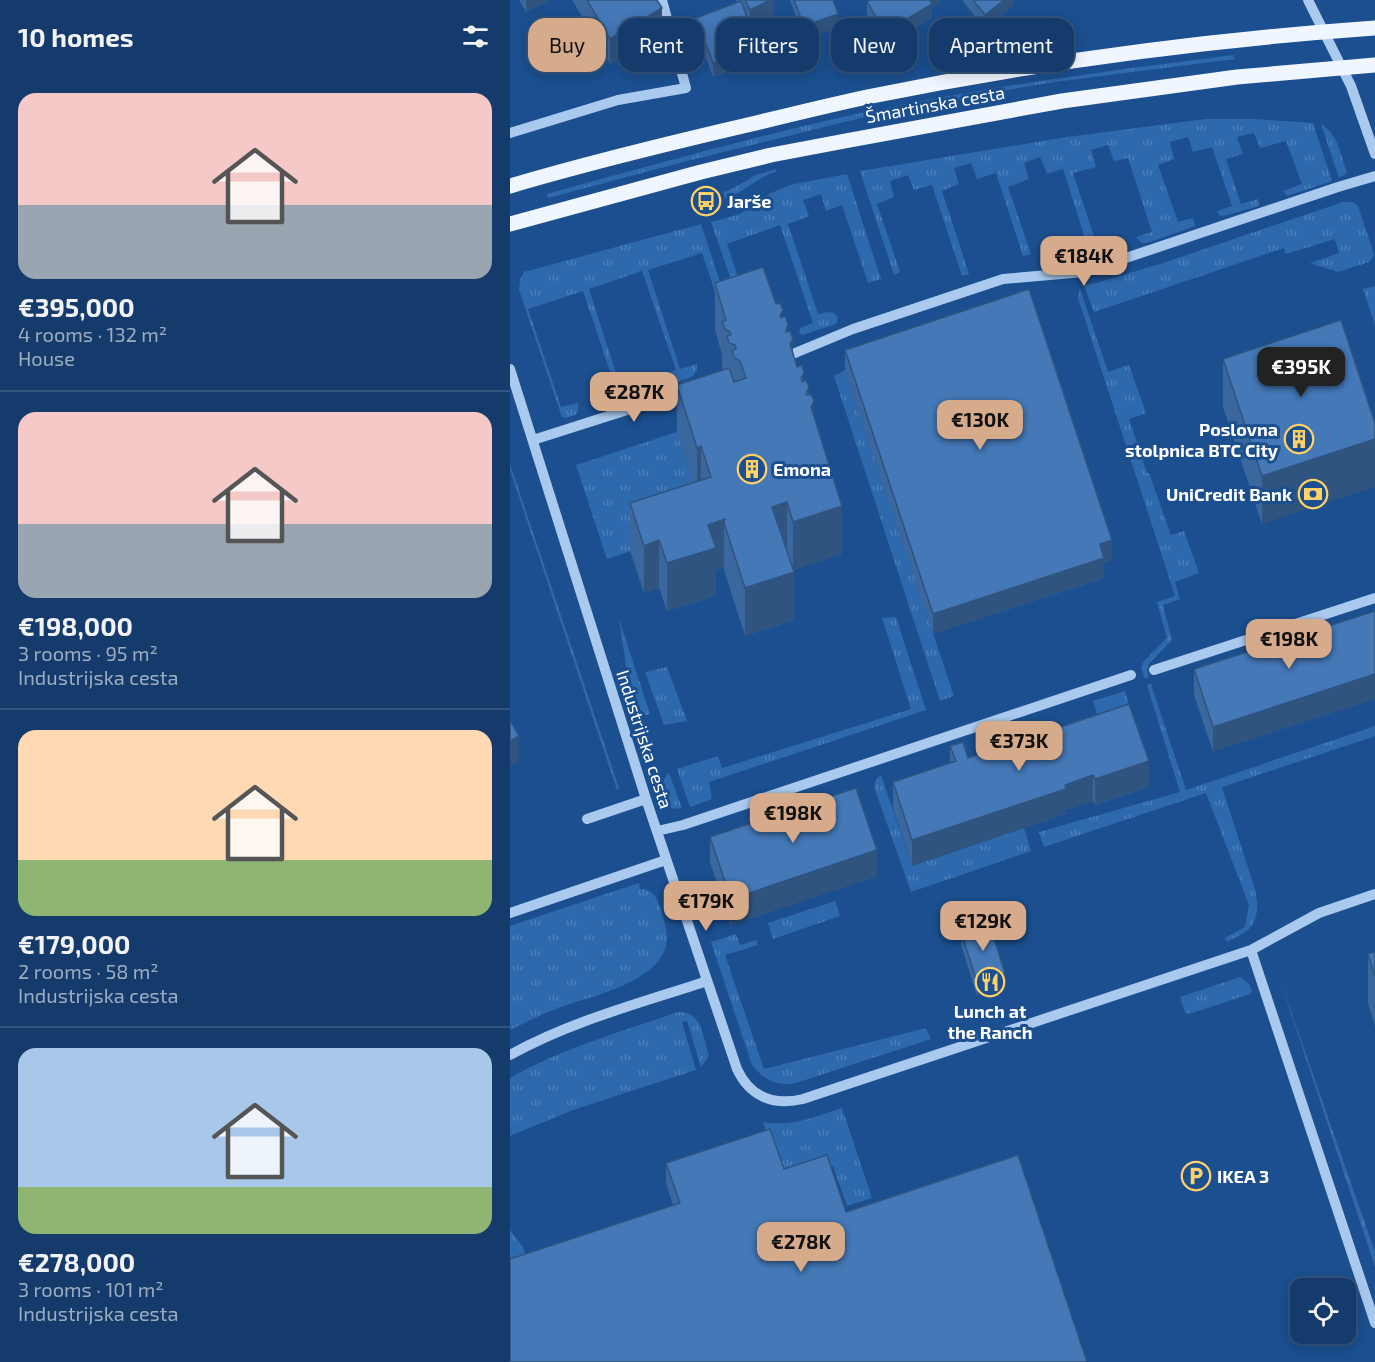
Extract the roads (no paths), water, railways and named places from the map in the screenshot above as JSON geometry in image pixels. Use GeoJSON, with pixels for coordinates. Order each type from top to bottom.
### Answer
{"type":"FeatureCollection","features":[{"type":"Feature","properties":{"kind":"main road","name":"Šmartinska cesta"},"geometry":{"type":"LineString","coordinates":[[510,186],[681,140],[921,87],[1011,71],[1243,39],[1375,28]]}},
{"type":"Feature","properties":{"kind":"main road","name":"Šmartinska cesta"},"geometry":{"type":"LineString","coordinates":[[510,224],[701,172],[834,142],[1062,101],[1237,77],[1375,65]]}},
{"type":"Feature","properties":{"kind":"street"},"geometry":{"type":"LineString","coordinates":[[510,134],[618,100],[686,88],[662,0]]}},
{"type":"Feature","properties":{"kind":"street"},"geometry":{"type":"LineString","coordinates":[[1308,0],[1357,101],[1375,154]]}},
{"type":"Feature","properties":{"kind":"street"},"geometry":{"type":"LineString","coordinates":[[783,358],[854,329],[1003,279],[1084,272],[1375,176]]}},
{"type":"Feature","properties":{"kind":"street","name":"Industrijska cesta"},"geometry":{"type":"LineString","coordinates":[[510,369],[666,860],[740,1076],[752,1090],[762,1096],[785,1102],[803,1099],[1251,950]]}},
{"type":"Feature","properties":{"kind":"street"},"geometry":{"type":"LineString","coordinates":[[533,440],[705,385]]}},
{"type":"Feature","properties":{"kind":"street"},"geometry":{"type":"LineString","coordinates":[[1154,670],[1375,598]]}},
{"type":"Feature","properties":{"kind":"street"},"geometry":{"type":"LineString","coordinates":[[657,831],[683,825],[1131,675]]}},
{"type":"Feature","properties":{"kind":"street"},"geometry":{"type":"LineString","coordinates":[[587,819],[646,799]]}},
{"type":"Feature","properties":{"kind":"street"},"geometry":{"type":"LineString","coordinates":[[510,913],[666,860]]}},
{"type":"Feature","properties":{"kind":"street"},"geometry":{"type":"LineString","coordinates":[[1375,894],[1319,913],[1251,950],[1375,1323]]}},
{"type":"Feature","properties":{"kind":"street"},"geometry":{"type":"LineString","coordinates":[[510,1055],[555,1033],[604,1014],[707,981]]}},
{"type":"Feature","properties":{"kind":"place","name":"Jarše"},"geometry":{"type":"Point","coordinates":[706,201]}},
{"type":"Feature","properties":{"kind":"place","name":"Poslovna stolpnica BTC City"},"geometry":{"type":"Point","coordinates":[1299,439]}},
{"type":"Feature","properties":{"kind":"place","name":"Emona"},"geometry":{"type":"Point","coordinates":[752,469]}},
{"type":"Feature","properties":{"kind":"place","name":"UniCredit Bank"},"geometry":{"type":"Point","coordinates":[1313,494]}},
{"type":"Feature","properties":{"kind":"place","name":"Lunch at the Ranch"},"geometry":{"type":"Point","coordinates":[990,982]}},
{"type":"Feature","properties":{"kind":"place","name":"IKEA 3"},"geometry":{"type":"Point","coordinates":[1196,1176]}}]}
